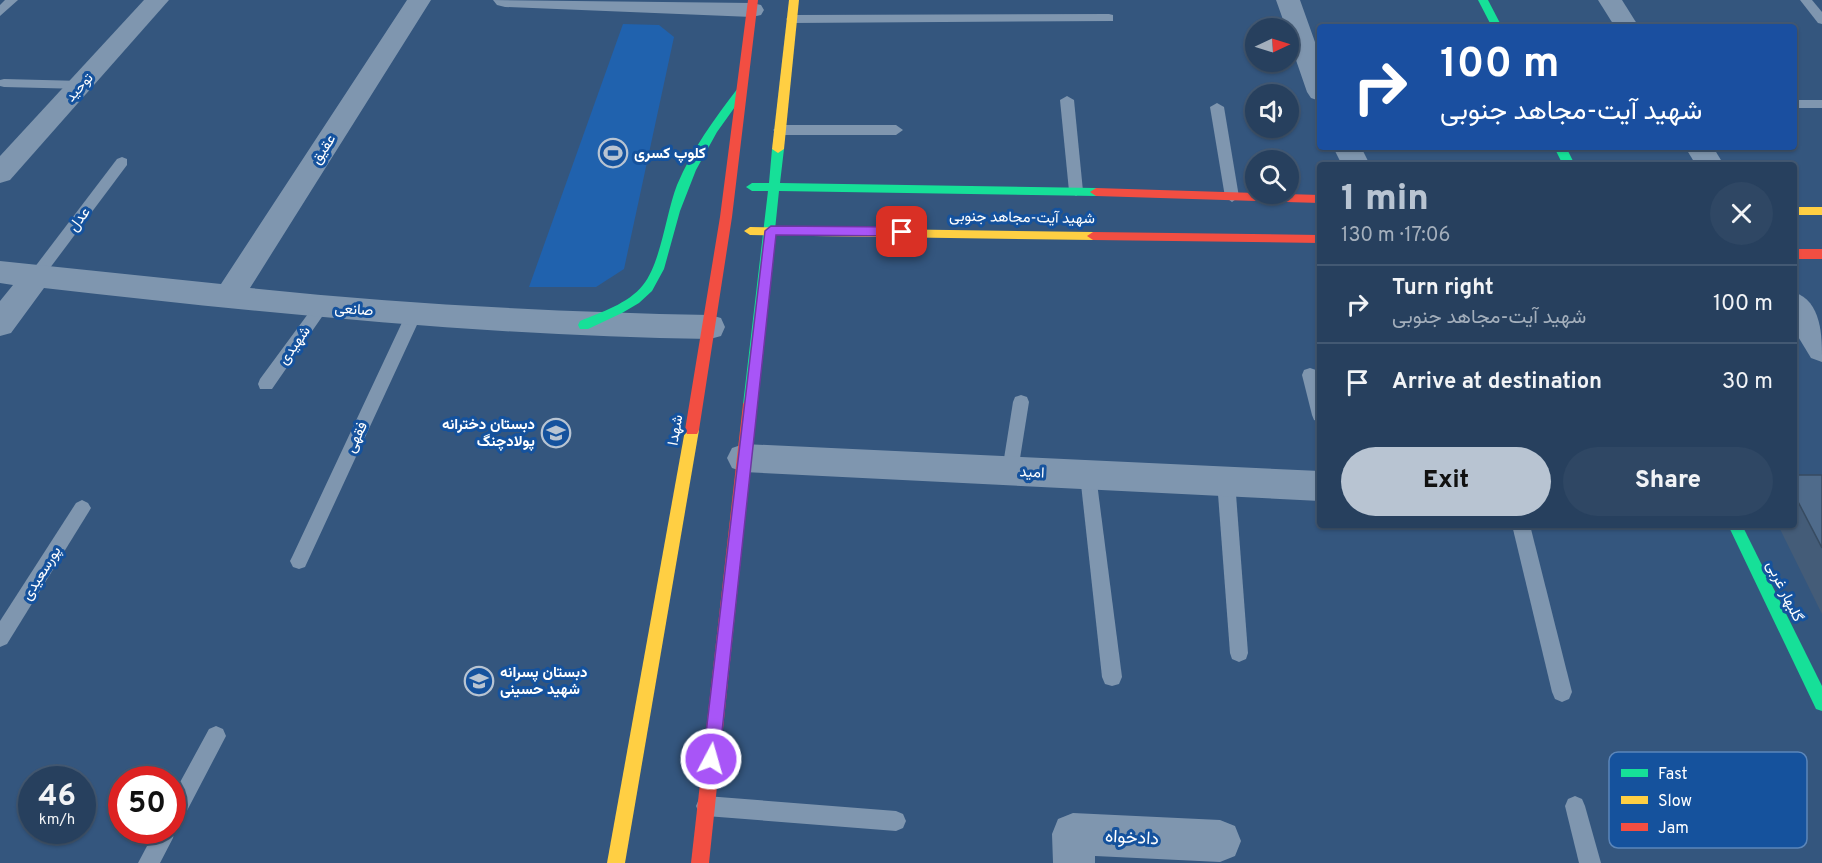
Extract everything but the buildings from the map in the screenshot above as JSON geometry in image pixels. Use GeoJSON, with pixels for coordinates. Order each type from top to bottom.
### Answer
{"type":"FeatureCollection","features":[{"type":"Feature","properties":{"kind":"main road"},"geometry":{"type":"LineString","coordinates":[[700,863],[771,231],[794,0]]}},
{"type":"Feature","properties":{"kind":"main road"},"geometry":{"type":"LineString","coordinates":[[1483,0],[1495,24]]}},
{"type":"Feature","properties":{"kind":"main road","name":"شهدا"},"geometry":{"type":"LineString","coordinates":[[616,863],[710,327],[745,86],[753,5]]}},
{"type":"Feature","properties":{"kind":"main road"},"geometry":{"type":"LineString","coordinates":[[584,325],[620,308],[648,288],[664,251],[676,202],[696,153],[745,86]]}},
{"type":"Feature","properties":{"kind":"main road","name":"شهید آیت-مجاهد جنوبی"},"geometry":{"type":"LineString","coordinates":[[730,186],[967,194],[1076,191],[1317,198]]}},
{"type":"Feature","properties":{"kind":"main road"},"geometry":{"type":"LineString","coordinates":[[1797,211],[1822,212]]}},
{"type":"Feature","properties":{"kind":"main road","name":"شهید آیت-مجاهد جنوبی"},"geometry":{"type":"LineString","coordinates":[[724,231],[967,227],[1317,239]]}},
{"type":"Feature","properties":{"kind":"main road"},"geometry":{"type":"LineString","coordinates":[[1797,254],[1822,254]]}},
{"type":"Feature","properties":{"kind":"main road","name":"گلبهار غربی"},"geometry":{"type":"LineString","coordinates":[[1736,528],[1822,703]]}},
{"type":"Feature","properties":{"kind":"street","name":"توحید"},"geometry":{"type":"LineString","coordinates":[[0,173],[157,0]]}},
{"type":"Feature","properties":{"kind":"street","name":"عقیق"},"geometry":{"type":"LineString","coordinates":[[228,298],[418,0]]}},
{"type":"Feature","properties":{"kind":"street"},"geometry":{"type":"LineString","coordinates":[[505,0],[753,5]]}},
{"type":"Feature","properties":{"kind":"street"},"geometry":{"type":"LineString","coordinates":[[1288,0],[1317,80]]}},
{"type":"Feature","properties":{"kind":"street"},"geometry":{"type":"LineString","coordinates":[[1610,0],[1625,24]]}},
{"type":"Feature","properties":{"kind":"street","name":"صانعی"},"geometry":{"type":"LineString","coordinates":[[0,272],[321,307],[584,325],[710,327]]}},
{"type":"Feature","properties":{"kind":"street"},"geometry":{"type":"LineString","coordinates":[[0,324],[36,276]]}},
{"type":"Feature","properties":{"kind":"street"},"geometry":{"type":"LineString","coordinates":[[1797,309],[1822,349]]}},
{"type":"Feature","properties":{"kind":"street","name":"امید"},"geometry":{"type":"LineString","coordinates":[[744,458],[1317,486]]}},
{"type":"Feature","properties":{"kind":"street","name":"دادخواه"},"geometry":{"type":"LineString","coordinates":[[1074,863],[1073,834],[1220,841]]}},
{"type":"Feature","properties":{"kind":"lane"},"geometry":{"type":"LineString","coordinates":[[0,12],[12,0]]}},
{"type":"Feature","properties":{"kind":"lane"},"geometry":{"type":"LineString","coordinates":[[1806,0],[1822,20]]}},
{"type":"Feature","properties":{"kind":"lane"},"geometry":{"type":"LineString","coordinates":[[792,19],[1109,18]]}},
{"type":"Feature","properties":{"kind":"lane"},"geometry":{"type":"LineString","coordinates":[[4,83],[82,85]]}},
{"type":"Feature","properties":{"kind":"lane"},"geometry":{"type":"LineString","coordinates":[[1067,100],[1076,191]]}},
{"type":"Feature","properties":{"kind":"lane"},"geometry":{"type":"LineString","coordinates":[[1797,104],[1822,104]]}},
{"type":"Feature","properties":{"kind":"lane"},"geometry":{"type":"LineString","coordinates":[[1217,107],[1232,197]]}},
{"type":"Feature","properties":{"kind":"lane"},"geometry":{"type":"LineString","coordinates":[[780,130],[896,130]]}},
{"type":"Feature","properties":{"kind":"lane","name":"عدل"},"geometry":{"type":"LineString","coordinates":[[36,276],[122,162]]}},
{"type":"Feature","properties":{"kind":"lane","name":"شهیدی"},"geometry":{"type":"LineString","coordinates":[[266,384],[321,307]]}},
{"type":"Feature","properties":{"kind":"lane","name":"فقهی"},"geometry":{"type":"LineString","coordinates":[[298,561],[414,314]]}},
{"type":"Feature","properties":{"kind":"lane"},"geometry":{"type":"LineString","coordinates":[[1310,375],[1317,403]]}},
{"type":"Feature","properties":{"kind":"lane"},"geometry":{"type":"LineString","coordinates":[[1010,471],[1021,402]]}},
{"type":"Feature","properties":{"kind":"lane"},"geometry":{"type":"LineString","coordinates":[[1088,475],[1112,677]]}},
{"type":"Feature","properties":{"kind":"lane"},"geometry":{"type":"LineString","coordinates":[[1226,481],[1239,654]]}},
{"type":"Feature","properties":{"kind":"lane","name":"پورسعیدی"},"geometry":{"type":"LineString","coordinates":[[0,638],[82,508]]}},
{"type":"Feature","properties":{"kind":"lane"},"geometry":{"type":"LineString","coordinates":[[1522,528],[1562,692]]}},
{"type":"Feature","properties":{"kind":"lane"},"geometry":{"type":"LineString","coordinates":[[186,793],[216,736]]}},
{"type":"Feature","properties":{"kind":"lane"},"geometry":{"type":"LineString","coordinates":[[706,806],[896,821]]}},
{"type":"Feature","properties":{"kind":"lane"},"geometry":{"type":"LineString","coordinates":[[1575,806],[1590,863]]}},
{"type":"Feature","properties":{"kind":"lane"},"geometry":{"type":"LineString","coordinates":[[149,863],[159,844]]}},
{"type":"Feature","properties":{"kind":"shaded area","name":"کلوپ کسری"},"geometry":{"type":"Polygon","coordinates":[[[623,24],[659,25],[674,37],[624,269],[596,287],[529,287],[623,24]]]}},
{"type":"Feature","properties":{"kind":"traffic: fast"},"geometry":{"type":"LineString","coordinates":[[1483,0],[1495,24]]}},
{"type":"Feature","properties":{"kind":"traffic: fast"},"geometry":{"type":"LineString","coordinates":[[584,325],[626,305],[648,288],[658,269],[674,211],[690,170],[713,130],[742,90]]}},
{"type":"Feature","properties":{"kind":"traffic: fast"},"geometry":{"type":"LineString","coordinates":[[750,404],[778,149]]}},
{"type":"Feature","properties":{"kind":"traffic: fast"},"geometry":{"type":"LineString","coordinates":[[1562,150],[1568,162]]}},
{"type":"Feature","properties":{"kind":"traffic: fast"},"geometry":{"type":"LineString","coordinates":[[752,187],[1096,192]]}},
{"type":"Feature","properties":{"kind":"traffic: fast"},"geometry":{"type":"LineString","coordinates":[[1736,528],[1822,703]]}},
{"type":"Feature","properties":{"kind":"traffic: slow"},"geometry":{"type":"LineString","coordinates":[[778,149],[794,0]]}},
{"type":"Feature","properties":{"kind":"traffic: slow"},"geometry":{"type":"LineString","coordinates":[[1797,211],[1822,211]]}},
{"type":"Feature","properties":{"kind":"traffic: slow"},"geometry":{"type":"LineString","coordinates":[[750,231],[1093,236]]}},
{"type":"Feature","properties":{"kind":"traffic: slow"},"geometry":{"type":"LineString","coordinates":[[616,863],[692,430]]}},
{"type":"Feature","properties":{"kind":"traffic: jam"},"geometry":{"type":"LineString","coordinates":[[692,430],[726,217],[753,0]]}},
{"type":"Feature","properties":{"kind":"traffic: jam"},"geometry":{"type":"LineString","coordinates":[[1096,192],[1317,199]]}},
{"type":"Feature","properties":{"kind":"traffic: jam"},"geometry":{"type":"LineString","coordinates":[[1093,236],[1317,239]]}},
{"type":"Feature","properties":{"kind":"traffic: jam"},"geometry":{"type":"LineString","coordinates":[[1797,254],[1822,254]]}},
{"type":"Feature","properties":{"kind":"traffic: jam"},"geometry":{"type":"LineString","coordinates":[[700,863],[750,404]]}},
{"type":"Feature","properties":{"kind":"place","name":"کلوپ کسری"},"geometry":{"type":"Point","coordinates":[613,153]}},
{"type":"Feature","properties":{"kind":"place","name":"دبستان دخترانه پولادچنگ"},"geometry":{"type":"Point","coordinates":[556,433]}},
{"type":"Feature","properties":{"kind":"place","name":"دبستان پسرانه شهید حسینی"},"geometry":{"type":"Point","coordinates":[479,681]}},
{"type":"Feature","properties":{"kind":"route"},"geometry":{"type":"LineString","coordinates":[[711,759],[771,231],[902,232]]}}]}
